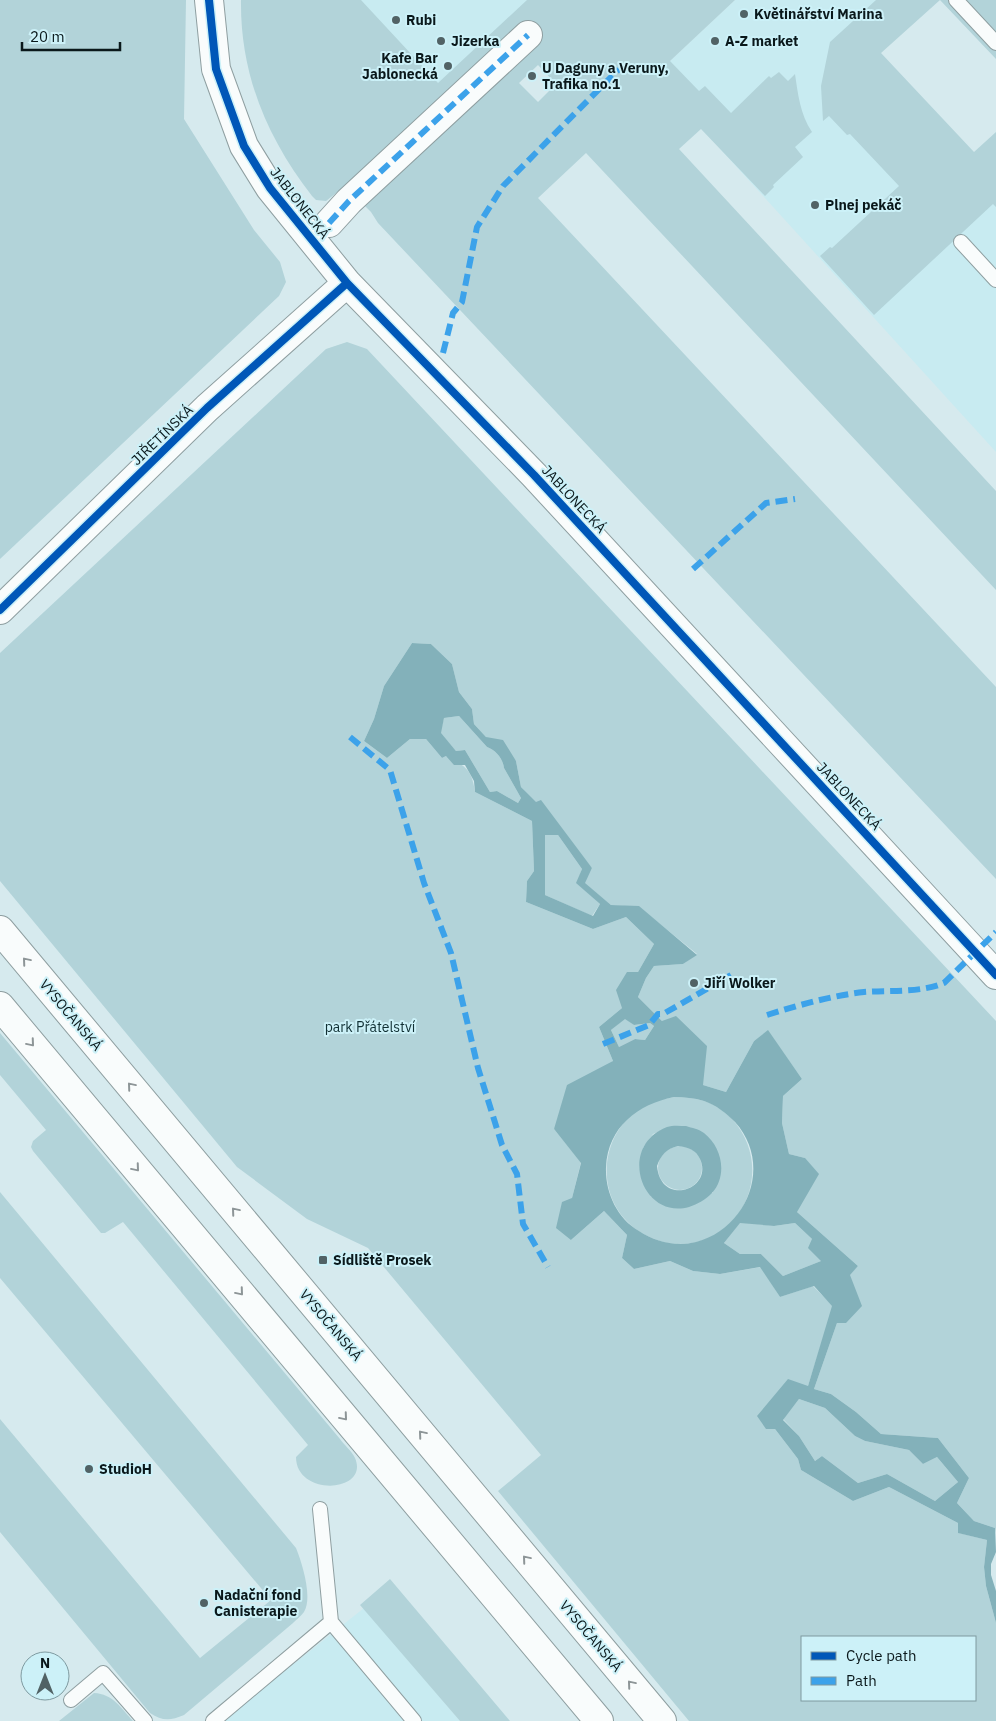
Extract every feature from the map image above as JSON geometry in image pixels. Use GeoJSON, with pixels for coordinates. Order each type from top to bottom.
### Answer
{"type":"FeatureCollection","features":[{"type":"Feature","properties":{"kind":"street","name":"JABLONECKÁ"},"geometry":{"type":"LineString","coordinates":[[209,0],[216,69],[244,146],[270,188],[347,283],[534,475],[996,975]]}},
{"type":"Feature","properties":{"kind":"street"},"geometry":{"type":"LineString","coordinates":[[329,222],[349,201],[528,35]]}},
{"type":"Feature","properties":{"kind":"street","name":"JIŘETÍNSKÁ"},"geometry":{"type":"LineString","coordinates":[[0,610],[207,408],[347,283]]}},
{"type":"Feature","properties":{"kind":"street","name":"VYSOČANSKÁ"},"geometry":{"type":"LineString","coordinates":[[0,930],[662,1721]]}},
{"type":"Feature","properties":{"kind":"street"},"geometry":{"type":"LineString","coordinates":[[0,1006],[598,1721]]}},
{"type":"Feature","properties":{"kind":"lane"},"geometry":{"type":"LineString","coordinates":[[956,0],[996,43]]}},
{"type":"Feature","properties":{"kind":"lane"},"geometry":{"type":"LineString","coordinates":[[961,242],[996,280]]}},
{"type":"Feature","properties":{"kind":"lane"},"geometry":{"type":"LineString","coordinates":[[320,1509],[331,1622],[414,1721]]}},
{"type":"Feature","properties":{"kind":"lane"},"geometry":{"type":"LineString","coordinates":[[213,1721],[331,1622]]}},
{"type":"Feature","properties":{"kind":"lane"},"geometry":{"type":"LineString","coordinates":[[71,1700],[103,1673],[145,1721]]}},
{"type":"Feature","properties":{"kind":"shaded area","name":"Jizerka"},"geometry":{"type":"Polygon","coordinates":[[[349,0],[545,0],[439,102],[349,0]]]}},
{"type":"Feature","properties":{"kind":"shaded area"},"geometry":{"type":"Polygon","coordinates":[[[735,0],[892,0],[859,56],[996,202],[996,452],[654,76],[735,0]]]}},
{"type":"Feature","properties":{"kind":"shaded area"},"geometry":{"type":"Polygon","coordinates":[[[412,643],[431,644],[452,664],[459,692],[472,709],[474,724],[486,737],[503,740],[516,761],[521,787],[536,802],[541,800],[592,868],[585,883],[611,905],[639,906],[697,955],[683,964],[654,966],[646,978],[638,997],[662,1021],[676,1016],[707,1046],[703,1085],[726,1092],[754,1041],[768,1030],[802,1079],[783,1096],[782,1123],[789,1154],[805,1158],[819,1174],[797,1212],[858,1266],[850,1275],[862,1306],[846,1323],[837,1323],[814,1389],[831,1394],[856,1412],[881,1434],[938,1438],[969,1478],[957,1503],[974,1521],[995,1528],[996,1552],[991,1564],[991,1575],[996,1591],[996,1623],[986,1586],[984,1567],[987,1540],[958,1533],[958,1523],[889,1487],[853,1501],[801,1470],[798,1459],[775,1429],[766,1429],[757,1416],[788,1379],[808,1386],[832,1306],[814,1286],[780,1297],[760,1267],[720,1274],[693,1271],[670,1261],[634,1269],[622,1258],[627,1235],[604,1211],[571,1240],[556,1228],[562,1202],[572,1198],[581,1163],[554,1129],[567,1085],[613,1061],[599,1027],[622,1008],[616,990],[627,972],[638,972],[654,944],[626,917],[593,929],[526,902],[527,881],[534,871],[532,821],[475,792],[474,781],[465,765],[454,765],[446,756],[442,758],[426,739],[410,739],[387,758],[364,741],[374,719],[384,686],[412,643]],[[459,716],[444,718],[441,733],[456,751],[465,750],[490,792],[497,791],[518,803],[521,798],[498,755],[487,747],[459,716]],[[545,835],[545,895],[593,916],[600,904],[576,883],[582,869],[558,835],[545,835]],[[625,1019],[611,1030],[619,1047],[635,1039],[645,1040],[654,1026],[650,1023],[634,1025],[625,1019]],[[674,1097],[648,1105],[627,1120],[612,1140],[606,1167],[610,1195],[624,1219],[639,1231],[666,1243],[696,1242],[714,1235],[729,1223],[741,1209],[749,1192],[753,1175],[752,1156],[746,1139],[735,1122],[717,1107],[704,1101],[689,1098],[674,1097]],[[740,1223],[724,1243],[740,1254],[761,1254],[783,1276],[821,1261],[808,1248],[812,1239],[795,1223],[774,1226],[740,1223]],[[799,1399],[783,1420],[799,1436],[815,1461],[822,1456],[858,1483],[887,1474],[935,1501],[958,1482],[937,1457],[923,1464],[909,1450],[865,1441],[855,1436],[825,1408],[799,1399]]]}},
{"type":"Feature","properties":{"kind":"shaded area"},"geometry":{"type":"Polygon","coordinates":[[[686,1126],[700,1130],[715,1146],[721,1162],[720,1178],[717,1186],[707,1198],[689,1207],[672,1208],[658,1203],[648,1192],[641,1179],[639,1164],[643,1149],[652,1136],[667,1127],[686,1126]],[[682,1146],[674,1147],[667,1151],[657,1166],[661,1179],[667,1187],[676,1190],[685,1190],[694,1185],[700,1179],[702,1170],[700,1159],[696,1153],[682,1146]]]}},
{"type":"Feature","properties":{"kind":"shaded area"},"geometry":{"type":"Polygon","coordinates":[[[364,1608],[460,1721],[222,1721],[364,1608]]]}},
{"type":"Feature","properties":{"kind":"green space"},"geometry":{"type":"Polygon","coordinates":[[[0,0],[186,0],[184,119],[254,230],[280,262],[286,282],[279,296],[0,559],[0,0]]]}},
{"type":"Feature","properties":{"kind":"green space"},"geometry":{"type":"Polygon","coordinates":[[[241,0],[361,0],[438,83],[527,0],[735,0],[670,61],[699,91],[705,86],[731,113],[769,76],[771,78],[779,72],[788,81],[795,74],[802,111],[812,132],[795,147],[803,157],[773,185],[774,187],[765,196],[701,129],[679,149],[996,491],[996,590],[586,153],[538,198],[996,687],[996,879],[345,186],[326,201],[316,200],[312,196],[282,151],[269,128],[259,104],[245,54],[241,0]],[[538,65],[519,83],[538,102],[556,84],[538,65]]]}},
{"type":"Feature","properties":{"kind":"green space"},"geometry":{"type":"Polygon","coordinates":[[[876,0],[940,0],[881,53],[974,152],[996,132],[996,207],[993,204],[874,315],[820,256],[830,247],[832,248],[899,186],[850,134],[847,135],[829,116],[823,121],[821,86],[830,42],[876,0]]]}},
{"type":"Feature","properties":{"kind":"green space"},"geometry":{"type":"Polygon","coordinates":[[[940,0],[996,0],[996,59],[940,0]]]}},
{"type":"Feature","properties":{"kind":"green space","name":"park Přátelství"},"geometry":{"type":"Polygon","coordinates":[[[347,342],[367,349],[996,1021],[996,1533],[995,1528],[974,1521],[957,1503],[969,1478],[938,1438],[881,1434],[856,1412],[831,1394],[814,1389],[837,1323],[850,1274],[858,1266],[797,1212],[805,1158],[789,1154],[782,1123],[783,1096],[802,1079],[768,1031],[754,1041],[726,1092],[703,1085],[662,1021],[638,997],[646,978],[654,966],[683,964],[697,954],[639,907],[611,905],[584,883],[592,868],[521,787],[516,761],[486,737],[474,724],[472,709],[459,692],[452,664],[431,644],[412,643],[384,686],[374,719],[364,741],[387,758],[410,739],[426,739],[442,758],[446,756],[467,769],[472,778],[475,792],[532,821],[534,871],[527,881],[526,902],[593,929],[626,917],[654,944],[638,972],[622,1008],[599,1027],[613,1061],[554,1129],[581,1162],[572,1198],[571,1240],[604,1211],[627,1235],[622,1258],[634,1269],[670,1261],[693,1271],[720,1274],[761,1267],[780,1297],[813,1286],[833,1306],[808,1386],[766,1429],[775,1429],[798,1459],[801,1470],[853,1501],[889,1487],[958,1523],[959,1533],[987,1540],[984,1567],[986,1586],[996,1623],[996,1721],[689,1721],[498,1491],[541,1455],[368,1248],[307,1219],[237,1167],[0,881],[0,653],[326,349],[347,342]]]}},
{"type":"Feature","properties":{"kind":"green space"},"geometry":{"type":"Polygon","coordinates":[[[459,716],[487,747],[501,758],[504,768],[521,798],[518,803],[497,791],[490,792],[465,750],[456,751],[440,733],[444,718],[459,716]]]}},
{"type":"Feature","properties":{"kind":"green space"},"geometry":{"type":"Polygon","coordinates":[[[545,835],[558,835],[582,869],[577,883],[600,904],[592,916],[545,895],[545,835]]]}},
{"type":"Feature","properties":{"kind":"green space"},"geometry":{"type":"Polygon","coordinates":[[[625,1018],[634,1025],[650,1023],[654,1026],[645,1040],[635,1039],[619,1047],[611,1030],[625,1018]]]}},
{"type":"Feature","properties":{"kind":"green space"},"geometry":{"type":"Polygon","coordinates":[[[0,1033],[352,1453],[357,1470],[352,1478],[343,1484],[331,1486],[307,1479],[299,1470],[296,1457],[308,1445],[123,1222],[105,1233],[101,1233],[33,1151],[31,1147],[33,1141],[46,1130],[0,1075],[0,1033]]]}},
{"type":"Feature","properties":{"kind":"green space"},"geometry":{"type":"Polygon","coordinates":[[[674,1097],[685,1097],[712,1104],[732,1119],[745,1138],[751,1159],[752,1180],[746,1200],[736,1218],[720,1232],[701,1241],[678,1244],[650,1237],[626,1220],[615,1205],[608,1187],[607,1169],[610,1150],[617,1133],[629,1117],[648,1103],[674,1097]],[[669,1127],[653,1134],[643,1148],[651,1197],[713,1193],[702,1132],[669,1127]]]}},
{"type":"Feature","properties":{"kind":"green space"},"geometry":{"type":"Polygon","coordinates":[[[684,1146],[696,1152],[701,1159],[701,1177],[696,1184],[689,1189],[676,1190],[668,1187],[661,1180],[658,1164],[661,1156],[668,1149],[684,1146]]]}},
{"type":"Feature","properties":{"kind":"green space"},"geometry":{"type":"Polygon","coordinates":[[[0,1192],[296,1548],[304,1571],[307,1598],[304,1612],[184,1715],[179,1717],[162,1719],[150,1713],[0,1532],[0,1419],[200,1658],[271,1600],[0,1278],[0,1192]]]}},
{"type":"Feature","properties":{"kind":"green space"},"geometry":{"type":"Polygon","coordinates":[[[740,1222],[774,1226],[795,1223],[812,1239],[821,1261],[783,1276],[761,1254],[740,1254],[724,1243],[740,1222]]]}},
{"type":"Feature","properties":{"kind":"green space"},"geometry":{"type":"Polygon","coordinates":[[[799,1399],[825,1408],[855,1436],[865,1441],[909,1450],[923,1464],[937,1457],[958,1482],[935,1501],[887,1474],[858,1483],[822,1456],[815,1461],[799,1436],[783,1419],[799,1399]]]}},
{"type":"Feature","properties":{"kind":"green space"},"geometry":{"type":"Polygon","coordinates":[[[390,1579],[510,1721],[460,1721],[360,1605],[390,1579]]]}},
{"type":"Feature","properties":{"kind":"green space"},"geometry":{"type":"Polygon","coordinates":[[[94,1693],[112,1699],[133,1721],[59,1721],[94,1693]]]}},
{"type":"Feature","properties":{"kind":"marked path"},"geometry":{"type":"LineString","coordinates":[[329,223],[349,201],[528,35]]}},
{"type":"Feature","properties":{"kind":"marked path"},"geometry":{"type":"LineString","coordinates":[[443,353],[453,313],[462,302],[477,227],[503,186],[619,69]]}},
{"type":"Feature","properties":{"kind":"marked path"},"geometry":{"type":"LineString","coordinates":[[693,569],[766,503],[795,499]]}},
{"type":"Feature","properties":{"kind":"marked path"},"geometry":{"type":"LineString","coordinates":[[350,737],[390,770],[424,883],[451,953],[478,1068],[502,1145],[517,1174],[523,1224],[548,1267]]}},
{"type":"Feature","properties":{"kind":"marked path"},"geometry":{"type":"LineString","coordinates":[[767,1015],[839,996],[864,992],[915,990],[944,983],[996,932]]}},
{"type":"Feature","properties":{"kind":"marked path"},"geometry":{"type":"LineString","coordinates":[[603,1044],[649,1025],[658,1014],[663,1014],[731,975]]}},
{"type":"Feature","properties":{"kind":"cycle path"},"geometry":{"type":"LineString","coordinates":[[209,0],[216,69],[244,146],[270,188],[347,283],[534,475],[996,975]]}},
{"type":"Feature","properties":{"kind":"cycle path"},"geometry":{"type":"LineString","coordinates":[[0,610],[207,408],[347,283]]}},
{"type":"Feature","properties":{"kind":"place","name":"Květinářství Marina"},"geometry":{"type":"Point","coordinates":[744,14]}},
{"type":"Feature","properties":{"kind":"place","name":"Rubi"},"geometry":{"type":"Point","coordinates":[396,20]}},
{"type":"Feature","properties":{"kind":"place","name":"Jizerka"},"geometry":{"type":"Point","coordinates":[441,41]}},
{"type":"Feature","properties":{"kind":"place","name":"A-Z market"},"geometry":{"type":"Point","coordinates":[715,41]}},
{"type":"Feature","properties":{"kind":"place","name":"Kafe Bar Jablonecká"},"geometry":{"type":"Point","coordinates":[448,66]}},
{"type":"Feature","properties":{"kind":"place","name":"U Daguny a Veruny, Trafika no.1"},"geometry":{"type":"Point","coordinates":[532,76]}},
{"type":"Feature","properties":{"kind":"place","name":"Plnej pekáč"},"geometry":{"type":"Point","coordinates":[815,205]}},
{"type":"Feature","properties":{"kind":"place","name":"Jiří Wolker"},"geometry":{"type":"Point","coordinates":[694,983]}},
{"type":"Feature","properties":{"kind":"place","name":"Sídliště Prosek"},"geometry":{"type":"Point","coordinates":[323,1260]}},
{"type":"Feature","properties":{"kind":"place","name":"StudioH"},"geometry":{"type":"Point","coordinates":[89,1469]}},
{"type":"Feature","properties":{"kind":"place","name":"Nadační fond Canisterapie"},"geometry":{"type":"Point","coordinates":[204,1603]}}]}
